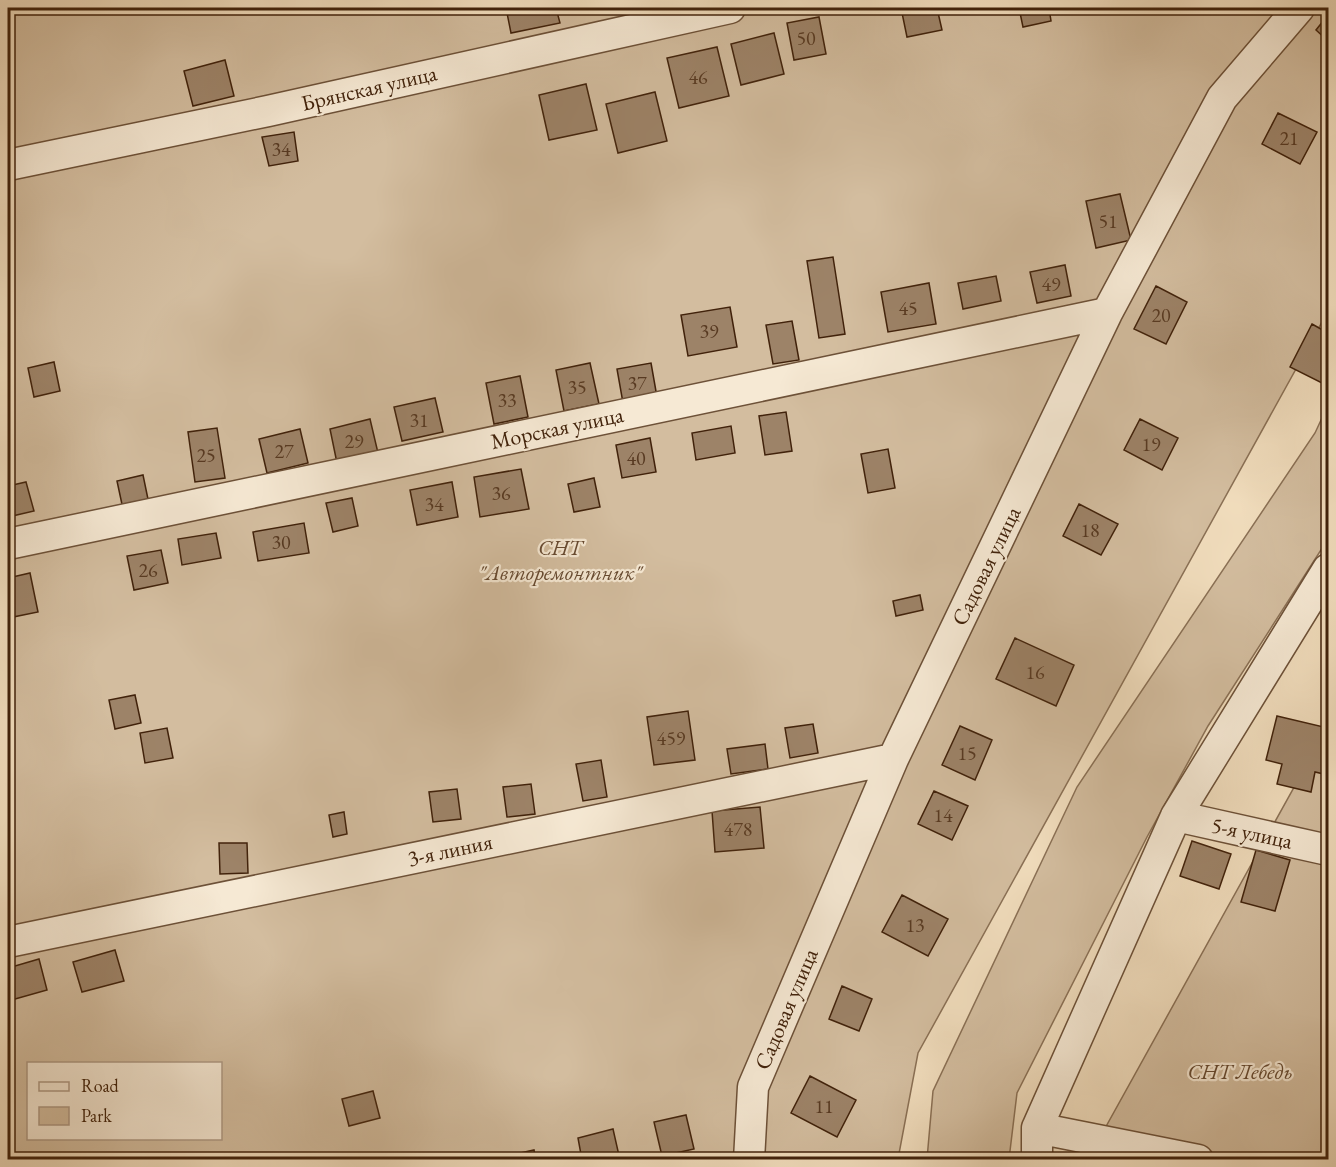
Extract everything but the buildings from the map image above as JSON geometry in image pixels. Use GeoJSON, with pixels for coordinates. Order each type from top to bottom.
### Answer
{"type":"FeatureCollection","features":[{"type":"Feature","properties":{"kind":"street","name":"Брянская улица"},"geometry":{"type":"LineString","coordinates":[[8,165],[268,111],[730,8]]}},
{"type":"Feature","properties":{"kind":"street","name":"Садовая улица"},"geometry":{"type":"LineString","coordinates":[[749,1160],[753,1087],[893,759],[1107,313],[1222,98],[1299,8]]}},
{"type":"Feature","properties":{"kind":"street","name":"Морская улица"},"geometry":{"type":"LineString","coordinates":[[8,544],[1107,313]]}},
{"type":"Feature","properties":{"kind":"street"},"geometry":{"type":"LineString","coordinates":[[1037,1160],[1037,1128],[1176,816],[1329,569]]}},
{"type":"Feature","properties":{"kind":"street","name":"3-я линия"},"geometry":{"type":"LineString","coordinates":[[8,942],[893,759]]}},
{"type":"Feature","properties":{"kind":"street","name":"5-я улица"},"geometry":{"type":"LineString","coordinates":[[1176,816],[1329,850]]}},
{"type":"Feature","properties":{"kind":"street"},"geometry":{"type":"LineString","coordinates":[[1037,1128],[1198,1160]]}},
{"type":"Feature","properties":{"kind":"green space","name":"СНТ \"Авторемонтник\""},"geometry":{"type":"Polygon","coordinates":[[[8,8],[1328,8],[1328,311],[918,1053],[898,1159],[8,1159],[8,8]]]}},
{"type":"Feature","properties":{"kind":"green space"},"geometry":{"type":"Polygon","coordinates":[[[1328,405],[1328,539],[1208,726],[1147,837],[1017,1093],[1009,1159],[927,1159],[933,1091],[1077,787],[1315,433],[1328,405]]]}},
{"type":"Feature","properties":{"kind":"green space","name":"СНТ Лебедь"},"geometry":{"type":"Polygon","coordinates":[[[1328,726],[1328,1159],[1088,1159],[1328,726]]]}}]}
